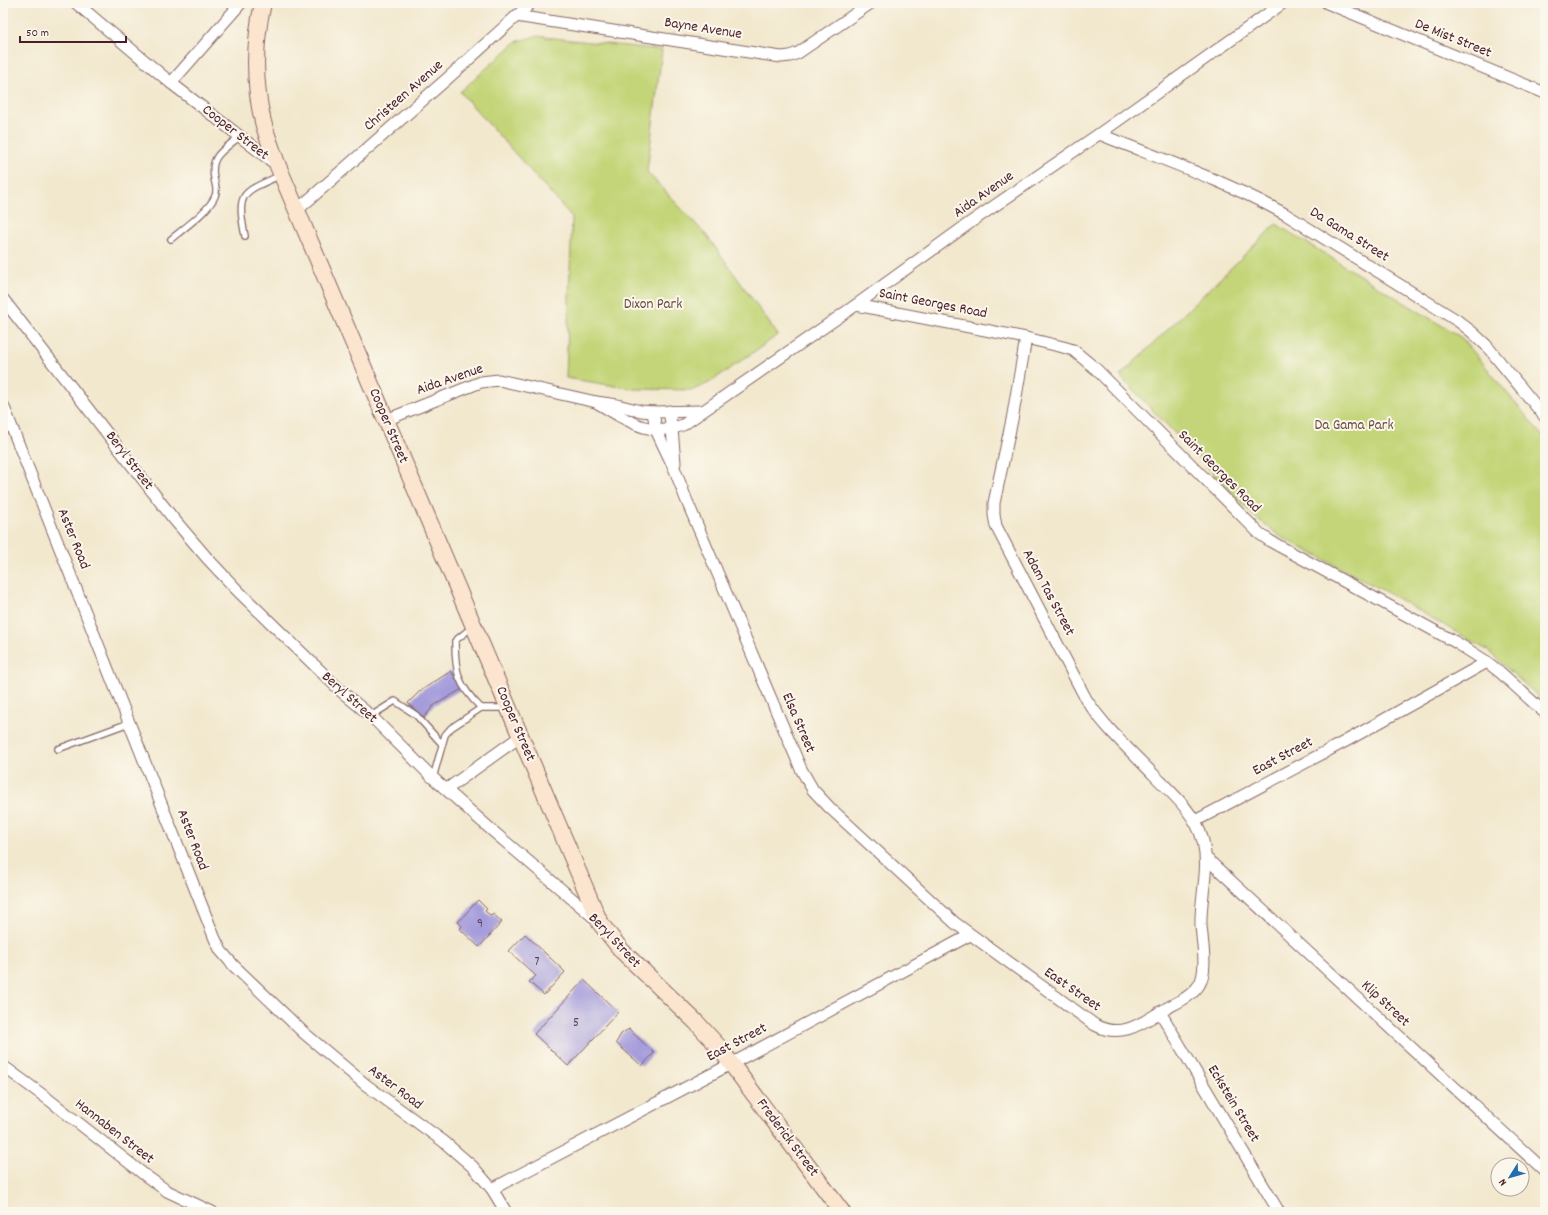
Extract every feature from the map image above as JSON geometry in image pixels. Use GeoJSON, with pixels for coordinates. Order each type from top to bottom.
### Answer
{"type":"FeatureCollection","features":[{"type":"Feature","properties":{"kind":"main road"},"geometry":{"type":"LineString","coordinates":[[263,3],[257,37],[256,54],[259,104],[263,123],[280,171]]}},
{"type":"Feature","properties":{"kind":"main road","name":"Cooper Street"},"geometry":{"type":"LineString","coordinates":[[280,171],[600,924]]}},
{"type":"Feature","properties":{"kind":"main road","name":"Beryl Street"},"geometry":{"type":"LineString","coordinates":[[600,924],[622,951],[696,1022],[718,1046],[731,1064]]}},
{"type":"Feature","properties":{"kind":"main road","name":"Frederick Street"},"geometry":{"type":"LineString","coordinates":[[731,1064],[842,1212]]}},
{"type":"Feature","properties":{"kind":"street","name":"Cooper Street"},"geometry":{"type":"LineString","coordinates":[[76,3],[170,83],[280,171]]}},
{"type":"Feature","properties":{"kind":"street"},"geometry":{"type":"LineString","coordinates":[[170,83],[241,3]]}},
{"type":"Feature","properties":{"kind":"street","name":"Christeen Avenue"},"geometry":{"type":"LineString","coordinates":[[296,211],[531,3]]}},
{"type":"Feature","properties":{"kind":"street","name":"Bayne Avenue"},"geometry":{"type":"LineString","coordinates":[[516,16],[781,57],[798,53],[871,3]]}},
{"type":"Feature","properties":{"kind":"street","name":"Aida Avenue"},"geometry":{"type":"LineString","coordinates":[[596,402],[630,422],[656,430],[683,425],[1283,3]]}},
{"type":"Feature","properties":{"kind":"street","name":"De Mist Street"},"geometry":{"type":"LineString","coordinates":[[1327,3],[1545,93]]}},
{"type":"Feature","properties":{"kind":"street","name":"Da Gama Street"},"geometry":{"type":"LineString","coordinates":[[1098,134],[1228,185],[1260,200],[1452,317],[1486,345],[1545,417]]}},
{"type":"Feature","properties":{"kind":"street","name":"Beryl Street"},"geometry":{"type":"LineString","coordinates":[[3,299],[172,517],[238,591],[433,778],[600,924]]}},
{"type":"Feature","properties":{"kind":"street","name":"Saint Georges Road"},"geometry":{"type":"LineString","coordinates":[[856,304],[1026,338],[1073,350],[1085,359],[1260,534],[1270,541],[1457,643],[1487,662],[1545,713]]}},
{"type":"Feature","properties":{"kind":"street","name":"Adam Tas Street"},"geometry":{"type":"LineString","coordinates":[[1026,338],[1012,420],[994,503],[996,526],[1093,710],[1112,732],[1180,802],[1195,821]]}},
{"type":"Feature","properties":{"kind":"street","name":"Aida Avenue"},"geometry":{"type":"LineString","coordinates":[[386,420],[481,382],[499,380],[596,402],[617,404],[641,411],[701,411]]}},
{"type":"Feature","properties":{"kind":"street","name":"Aster Road"},"geometry":{"type":"LineString","coordinates":[[3,405],[221,951],[234,966],[304,1033],[366,1085],[442,1141],[473,1167],[492,1189],[506,1212]]}},
{"type":"Feature","properties":{"kind":"street","name":"Elsa Street"},"geometry":{"type":"LineString","coordinates":[[669,411],[672,428],[675,470]]}},
{"type":"Feature","properties":{"kind":"street","name":"Elsa Street"},"geometry":{"type":"LineString","coordinates":[[653,412],[656,430],[675,470],[808,784],[829,807],[942,912],[970,935]]}},
{"type":"Feature","properties":{"kind":"street","name":"East Street"},"geometry":{"type":"LineString","coordinates":[[492,1189],[731,1064],[970,935],[1095,1025],[1111,1031],[1120,1032],[1127,1030],[1188,996],[1201,981],[1203,969],[1201,913],[1206,877],[1206,858],[1203,840],[1195,821],[1346,741],[1487,662]]}},
{"type":"Feature","properties":{"kind":"street"},"geometry":{"type":"LineString","coordinates":[[447,789],[521,736]]}},
{"type":"Feature","properties":{"kind":"street","name":"Klip Street"},"geometry":{"type":"LineString","coordinates":[[1206,858],[1545,1171]]}},
{"type":"Feature","properties":{"kind":"street","name":"Eckstein Street"},"geometry":{"type":"LineString","coordinates":[[1160,1012],[1279,1212]]}},
{"type":"Feature","properties":{"kind":"street","name":"Hannaben Street"},"geometry":{"type":"LineString","coordinates":[[3,1066],[48,1098],[146,1176],[167,1190],[212,1212]]}},
{"type":"Feature","properties":{"kind":"lane"},"geometry":{"type":"LineString","coordinates":[[171,239],[210,205],[217,191],[212,170],[213,162],[239,137]]}},
{"type":"Feature","properties":{"kind":"lane"},"geometry":{"type":"LineString","coordinates":[[245,236],[241,213],[241,202],[246,194],[280,171]]}},
{"type":"Feature","properties":{"kind":"lane"},"geometry":{"type":"LineString","coordinates":[[474,626],[455,641],[455,664],[459,678],[469,696],[481,708]]}},
{"type":"Feature","properties":{"kind":"lane"},"geometry":{"type":"LineString","coordinates":[[370,716],[395,701],[416,715],[442,744]]}},
{"type":"Feature","properties":{"kind":"lane"},"geometry":{"type":"LineString","coordinates":[[433,778],[445,735],[451,728],[481,708],[509,708]]}},
{"type":"Feature","properties":{"kind":"lane"},"geometry":{"type":"LineString","coordinates":[[58,749],[129,723]]}},
{"type":"Feature","properties":{"kind":"green space","name":"Dixon Park"},"geometry":{"type":"Polygon","coordinates":[[[536,36],[662,50],[647,172],[707,236],[778,335],[709,383],[693,390],[634,389],[566,378],[572,217],[460,92],[516,42],[536,36]]]}},
{"type":"Feature","properties":{"kind":"green space","name":"Da Gama Park"},"geometry":{"type":"Polygon","coordinates":[[[1276,224],[1462,338],[1545,439],[1545,703],[1487,650],[1390,594],[1281,537],[1254,516],[1120,376],[1276,224]]]}},
{"type":"Feature","properties":{"kind":"building"},"geometry":{"type":"Polygon","coordinates":[[[451,671],[462,689],[433,706],[424,718],[408,703],[420,691],[451,671]]]}},
{"type":"Feature","properties":{"kind":"building"},"geometry":{"type":"Polygon","coordinates":[[[478,900],[487,909],[485,911],[491,916],[493,914],[502,922],[479,947],[460,929],[462,926],[458,922],[478,900]]]}},
{"type":"Feature","properties":{"kind":"building"},"geometry":{"type":"Polygon","coordinates":[[[525,934],[565,972],[544,995],[529,982],[536,976],[509,951],[525,934]]]}},
{"type":"Feature","properties":{"kind":"building"},"geometry":{"type":"Polygon","coordinates":[[[584,980],[618,1012],[568,1066],[534,1034],[584,980]]]}},
{"type":"Feature","properties":{"kind":"building"},"geometry":{"type":"Polygon","coordinates":[[[629,1029],[654,1053],[642,1066],[616,1043],[621,1034],[629,1029]]]}}]}
